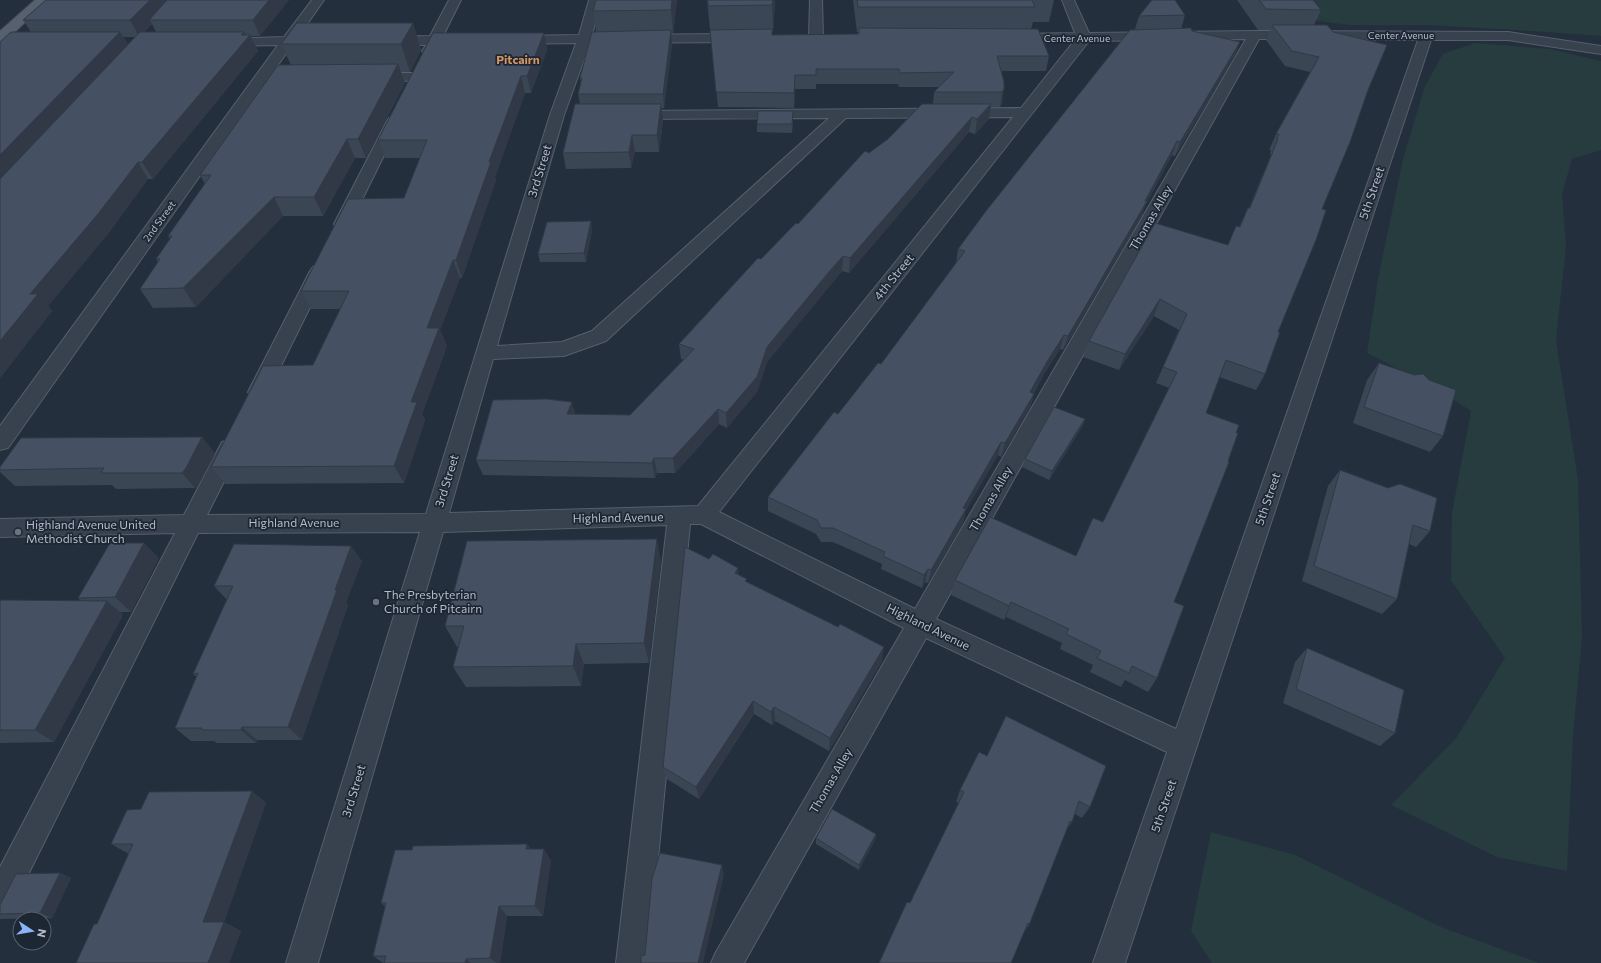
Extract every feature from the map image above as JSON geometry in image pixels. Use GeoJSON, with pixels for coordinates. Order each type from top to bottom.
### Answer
{"type":"FeatureCollection","features":[{"type":"Feature","properties":{"kind":"main road"},"geometry":{"type":"LineString","coordinates":[[0,38],[43,0]]}},
{"type":"Feature","properties":{"kind":"street","name":"2nd Street"},"geometry":{"type":"LineString","coordinates":[[0,442],[269,78],[288,41],[318,0]]}},
{"type":"Feature","properties":{"kind":"street"},"geometry":{"type":"LineString","coordinates":[[249,411],[455,0]]}},
{"type":"Feature","properties":{"kind":"street","name":"3rd Street"},"geometry":{"type":"LineString","coordinates":[[302,963],[486,353],[565,115],[595,0]]}},
{"type":"Feature","properties":{"kind":"street"},"geometry":{"type":"LineString","coordinates":[[816,0],[816,36]]}},
{"type":"Feature","properties":{"kind":"street"},"geometry":{"type":"LineString","coordinates":[[1068,0],[1084,38]]}},
{"type":"Feature","properties":{"kind":"street","name":"Center Avenue"},"geometry":{"type":"LineString","coordinates":[[1001,38],[1255,35],[1508,36],[1601,50]]}},
{"type":"Feature","properties":{"kind":"street","name":"Thomas Alley"},"geometry":{"type":"LineString","coordinates":[[728,963],[1255,35]]}},
{"type":"Feature","properties":{"kind":"street","name":"5th Street"},"geometry":{"type":"LineString","coordinates":[[1109,963],[1426,35]]}},
{"type":"Feature","properties":{"kind":"street"},"geometry":{"type":"LineString","coordinates":[[800,37],[831,37]]}},
{"type":"Feature","properties":{"kind":"street"},"geometry":{"type":"LineString","coordinates":[[505,40],[754,38]]}},
{"type":"Feature","properties":{"kind":"street","name":"4th Street"},"geometry":{"type":"LineString","coordinates":[[692,516],[1025,112],[1084,38]]}},
{"type":"Feature","properties":{"kind":"street"},"geometry":{"type":"LineString","coordinates":[[373,41],[474,40]]}},
{"type":"Feature","properties":{"kind":"street"},"geometry":{"type":"LineString","coordinates":[[208,42],[327,41]]}},
{"type":"Feature","properties":{"kind":"street"},"geometry":{"type":"LineString","coordinates":[[0,43],[15,43]]}},
{"type":"Feature","properties":{"kind":"street"},"geometry":{"type":"LineString","coordinates":[[362,78],[416,77]]}},
{"type":"Feature","properties":{"kind":"street"},"geometry":{"type":"LineString","coordinates":[[620,115],[1025,112]]}},
{"type":"Feature","properties":{"kind":"street"},"geometry":{"type":"LineString","coordinates":[[486,353],[564,349],[599,336],[843,113]]}},
{"type":"Feature","properties":{"kind":"street"},"geometry":{"type":"LineString","coordinates":[[0,898],[238,432]]}},
{"type":"Feature","properties":{"kind":"street"},"geometry":{"type":"LineString","coordinates":[[632,963],[692,516]]}},
{"type":"Feature","properties":{"kind":"street","name":"Highland Avenue"},"geometry":{"type":"LineString","coordinates":[[0,528],[192,524],[435,523],[692,516],[1184,746]]}},
{"type":"Feature","properties":{"kind":"green space"},"geometry":{"type":"Polygon","coordinates":[[[1316,0],[1601,0],[1601,36],[1428,25],[1350,25],[1302,19],[1302,4],[1316,0]]]}},
{"type":"Feature","properties":{"kind":"green space"},"geometry":{"type":"Polygon","coordinates":[[[1475,43],[1550,49],[1601,61],[1601,150],[1572,159],[1562,194],[1566,247],[1556,340],[1578,480],[1582,638],[1573,735],[1567,871],[1497,857],[1391,805],[1457,737],[1505,658],[1451,580],[1452,513],[1471,411],[1433,387],[1367,353],[1378,279],[1403,159],[1425,86],[1443,54],[1475,43]]]}},
{"type":"Feature","properties":{"kind":"green space"},"geometry":{"type":"Polygon","coordinates":[[[1211,832],[1295,855],[1441,927],[1539,963],[1212,963],[1191,931],[1211,832]]]}},
{"type":"Feature","properties":{"kind":"building"},"geometry":{"type":"Polygon","coordinates":[[[46,0],[150,0],[130,20],[23,20],[46,0]]]}},
{"type":"Feature","properties":{"kind":"building"},"geometry":{"type":"Polygon","coordinates":[[[167,0],[269,0],[253,20],[149,20],[167,0]]]}},
{"type":"Feature","properties":{"kind":"building"},"geometry":{"type":"Polygon","coordinates":[[[596,0],[672,0],[671,10],[593,11],[596,0]]]}},
{"type":"Feature","properties":{"kind":"building"},"geometry":{"type":"Polygon","coordinates":[[[708,0],[773,0],[772,5],[708,6],[708,0]]]}},
{"type":"Feature","properties":{"kind":"building"},"geometry":{"type":"Polygon","coordinates":[[[857,0],[1032,0],[1035,7],[858,7],[857,0]]]}},
{"type":"Feature","properties":{"kind":"building"},"geometry":{"type":"Polygon","coordinates":[[[1152,0],[1175,0],[1185,15],[1139,16],[1152,0]]]}},
{"type":"Feature","properties":{"kind":"building"},"geometry":{"type":"Polygon","coordinates":[[[1259,0],[1313,0],[1321,10],[1266,9],[1259,0]]]}},
{"type":"Feature","properties":{"kind":"building"},"geometry":{"type":"Polygon","coordinates":[[[297,23],[413,23],[401,44],[281,44],[297,23]]]}},
{"type":"Feature","properties":{"kind":"building"},"geometry":{"type":"Polygon","coordinates":[[[1272,25],[1327,25],[1333,32],[1387,45],[1368,90],[1350,142],[1322,209],[1326,210],[1316,240],[1278,332],[1280,332],[1265,374],[1226,360],[1206,413],[1239,425],[1236,433],[1238,433],[1228,461],[1229,462],[1174,602],[1184,606],[1157,678],[1132,666],[1129,673],[1097,658],[1101,651],[1066,634],[1069,629],[1011,602],[1009,606],[955,580],[990,517],[1076,556],[1093,518],[1103,522],[1177,372],[1163,367],[1187,314],[1160,299],[1125,354],[1089,341],[1155,223],[1228,245],[1236,226],[1240,227],[1248,208],[1250,208],[1278,139],[1279,134],[1276,134],[1319,57],[1292,51],[1272,25]]]}},
{"type":"Feature","properties":{"kind":"building"},"geometry":{"type":"Polygon","coordinates":[[[859,28],[1038,29],[1049,56],[997,56],[1004,82],[1004,89],[1002,92],[934,92],[954,72],[900,73],[899,69],[816,69],[816,75],[795,75],[794,93],[716,92],[710,30],[772,29],[772,35],[859,34],[859,28]]]}},
{"type":"Feature","properties":{"kind":"building"},"geometry":{"type":"Polygon","coordinates":[[[1191,28],[1192,31],[1240,42],[1180,142],[1177,141],[1145,201],[1147,201],[1068,336],[1064,335],[1048,360],[1030,392],[1034,394],[1005,443],[1001,442],[963,508],[966,509],[931,570],[928,569],[924,575],[883,556],[885,552],[833,528],[821,528],[817,520],[768,497],[834,412],[838,414],[878,363],[881,364],[965,251],[958,249],[986,211],[1130,30],[1191,28]]]}},
{"type":"Feature","properties":{"kind":"building"},"geometry":{"type":"Polygon","coordinates":[[[671,30],[663,94],[578,94],[582,78],[580,78],[592,32],[671,30]]]}},
{"type":"Feature","properties":{"kind":"building"},"geometry":{"type":"Polygon","coordinates":[[[11,32],[120,32],[0,155],[0,42],[11,32]]]}},
{"type":"Feature","properties":{"kind":"building"},"geometry":{"type":"Polygon","coordinates":[[[140,32],[244,32],[241,35],[250,35],[142,162],[138,162],[98,214],[30,294],[38,294],[0,341],[0,179],[140,32]]]}},
{"type":"Feature","properties":{"kind":"building"},"geometry":{"type":"Polygon","coordinates":[[[433,33],[544,33],[527,76],[521,76],[489,162],[491,162],[456,260],[453,260],[427,328],[439,328],[411,402],[417,402],[394,466],[211,467],[263,366],[313,365],[349,291],[301,291],[348,199],[404,198],[427,140],[378,140],[433,33]]]}},
{"type":"Feature","properties":{"kind":"building"},"geometry":{"type":"Polygon","coordinates":[[[398,64],[358,139],[347,139],[314,197],[274,197],[183,288],[140,289],[160,259],[156,259],[172,236],[168,236],[211,175],[200,175],[278,65],[398,64]]]}},
{"type":"Feature","properties":{"kind":"building"},"geometry":{"type":"Polygon","coordinates":[[[575,104],[661,104],[657,135],[632,135],[629,152],[563,153],[575,104]]]}},
{"type":"Feature","properties":{"kind":"building"},"geometry":{"type":"Polygon","coordinates":[[[922,104],[991,104],[977,119],[972,117],[850,258],[843,256],[828,273],[767,347],[757,377],[726,413],[718,409],[673,458],[654,458],[652,463],[476,460],[493,400],[546,399],[572,402],[567,414],[630,415],[694,349],[679,344],[758,258],[761,259],[796,223],[798,224],[865,151],[869,153],[888,139],[922,104]]]}},
{"type":"Feature","properties":{"kind":"building"},"geometry":{"type":"Polygon","coordinates":[[[758,111],[793,111],[792,124],[757,124],[758,111]]]}},
{"type":"Feature","properties":{"kind":"building"},"geometry":{"type":"Polygon","coordinates":[[[591,221],[584,253],[538,254],[547,222],[591,221]]]}},
{"type":"Feature","properties":{"kind":"building"},"geometry":{"type":"Polygon","coordinates":[[[1379,363],[1414,375],[1423,374],[1429,380],[1456,390],[1443,436],[1364,407],[1379,363]]]}},
{"type":"Feature","properties":{"kind":"building"},"geometry":{"type":"Polygon","coordinates":[[[1054,407],[1085,419],[1052,471],[1025,459],[1054,407]]]}},
{"type":"Feature","properties":{"kind":"building"},"geometry":{"type":"Polygon","coordinates":[[[202,437],[182,473],[101,473],[104,468],[0,470],[0,467],[21,438],[202,437]]]}},
{"type":"Feature","properties":{"kind":"building"},"geometry":{"type":"Polygon","coordinates":[[[1340,470],[1388,488],[1400,484],[1437,498],[1430,531],[1413,525],[1397,599],[1314,566],[1340,470]]]}},
{"type":"Feature","properties":{"kind":"building"},"geometry":{"type":"Polygon","coordinates":[[[657,539],[644,643],[576,644],[573,666],[453,667],[464,626],[445,626],[467,541],[657,539]]]}},
{"type":"Feature","properties":{"kind":"building"},"geometry":{"type":"Polygon","coordinates":[[[110,543],[144,543],[115,597],[78,598],[110,543]]]}},
{"type":"Feature","properties":{"kind":"building"},"geometry":{"type":"Polygon","coordinates":[[[234,544],[351,546],[335,590],[337,590],[288,727],[242,727],[241,730],[175,728],[198,673],[193,674],[233,586],[214,586],[234,544]]]}},
{"type":"Feature","properties":{"kind":"building"},"geometry":{"type":"Polygon","coordinates":[[[685,547],[709,559],[713,554],[738,568],[735,573],[747,579],[745,581],[838,627],[840,624],[884,647],[830,738],[774,707],[771,712],[753,701],[696,787],[663,767],[685,547]]]}},
{"type":"Feature","properties":{"kind":"building"},"geometry":{"type":"Polygon","coordinates":[[[0,600],[107,601],[35,730],[0,730],[0,600]]]}},
{"type":"Feature","properties":{"kind":"building"},"geometry":{"type":"Polygon","coordinates":[[[1307,648],[1404,690],[1395,733],[1296,689],[1307,648]]]}},
{"type":"Feature","properties":{"kind":"building"},"geometry":{"type":"Polygon","coordinates":[[[1006,716],[1106,766],[1090,807],[1079,801],[1072,822],[1070,821],[1029,925],[1028,923],[1011,963],[879,963],[907,902],[910,903],[964,792],[960,790],[979,752],[987,756],[1006,716]]]}},
{"type":"Feature","properties":{"kind":"building"},"geometry":{"type":"Polygon","coordinates":[[[252,791],[203,922],[224,922],[208,963],[76,963],[94,924],[97,924],[133,844],[111,844],[127,810],[141,809],[149,792],[252,791]]]}},
{"type":"Feature","properties":{"kind":"building"},"geometry":{"type":"Polygon","coordinates":[[[832,809],[876,834],[859,865],[816,838],[832,809]]]}},
{"type":"Feature","properties":{"kind":"building"},"geometry":{"type":"Polygon","coordinates":[[[527,844],[526,849],[544,849],[535,906],[499,906],[490,958],[466,959],[465,963],[384,963],[386,956],[373,956],[386,903],[381,903],[395,850],[412,850],[413,846],[527,844]]]}},
{"type":"Feature","properties":{"kind":"building"},"geometry":{"type":"Polygon","coordinates":[[[660,853],[722,865],[698,963],[641,963],[641,956],[645,955],[652,879],[660,853]]]}},
{"type":"Feature","properties":{"kind":"building"},"geometry":{"type":"Polygon","coordinates":[[[60,873],[41,911],[12,911],[12,914],[0,914],[0,905],[16,874],[60,873]]]}},
{"type":"Feature","properties":{"kind":"place","name":"Highland Avenue United Methodist Church"},"geometry":{"type":"Point","coordinates":[18,532]}},
{"type":"Feature","properties":{"kind":"place","name":"The Presbyterian Church of Pitcairn"},"geometry":{"type":"Point","coordinates":[376,602]}},
{"type":"Feature","properties":{"kind":"district","name":"Pitcairn"},"geometry":{"type":"Point","coordinates":[518,60]}}]}
